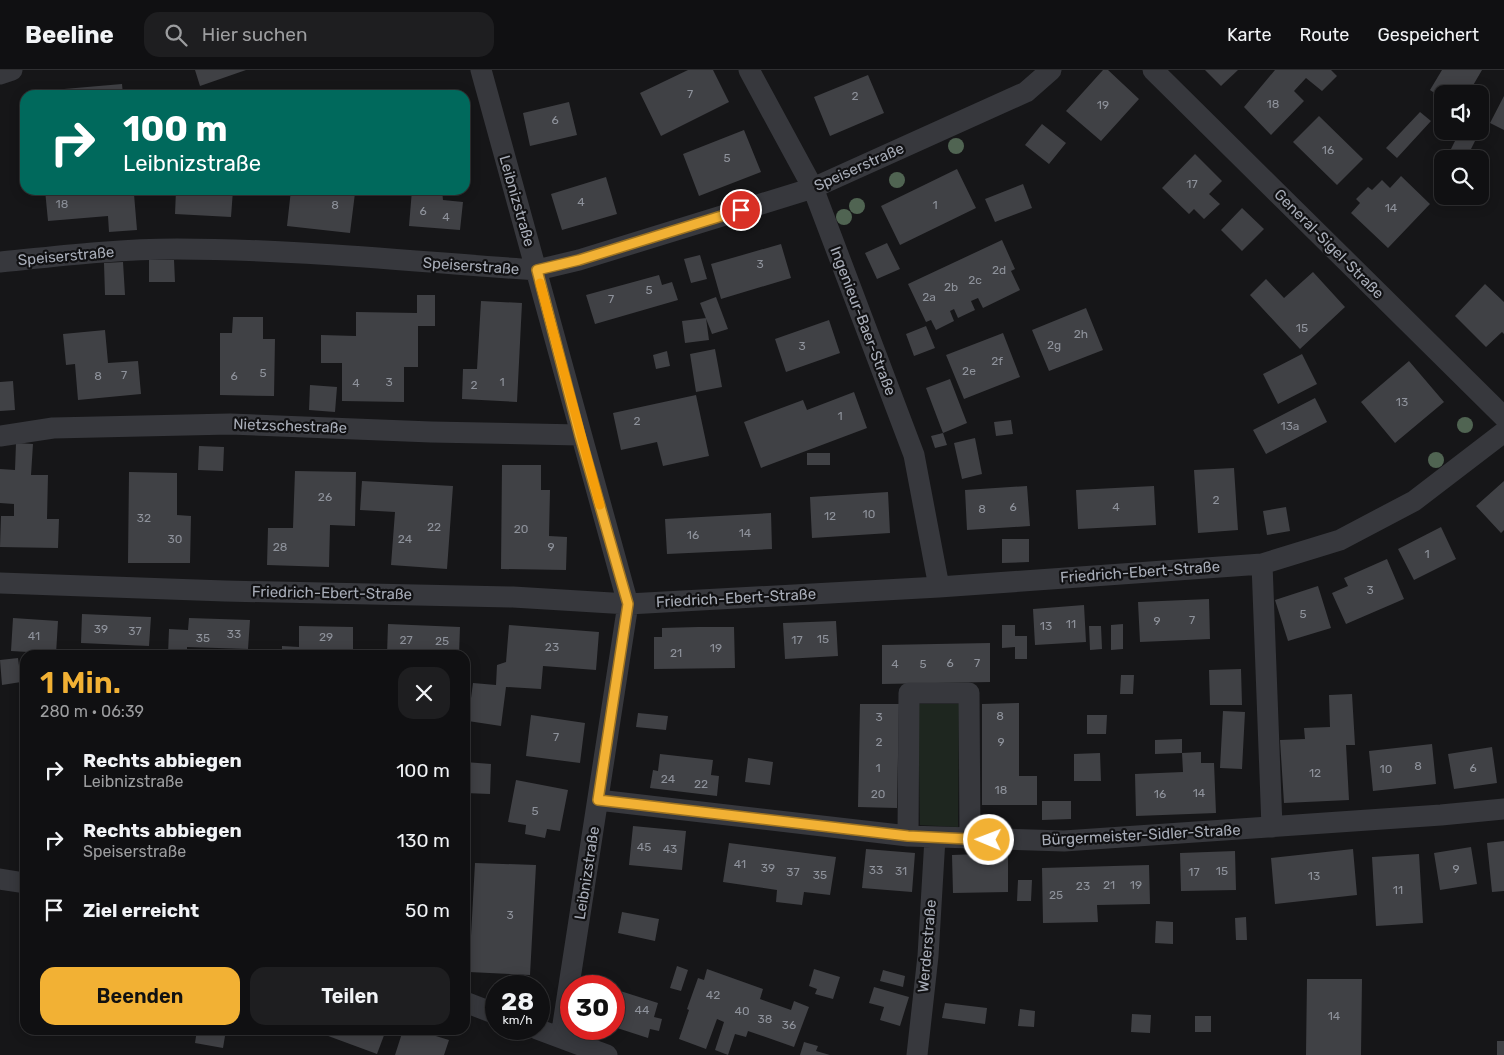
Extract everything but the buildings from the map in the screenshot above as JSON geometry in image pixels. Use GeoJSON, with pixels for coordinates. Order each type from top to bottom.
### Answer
{"type":"FeatureCollection","features":[{"type":"Feature","properties":{"kind":"street"},"geometry":{"type":"LineString","coordinates":[[0,74],[12,70]]}},
{"type":"Feature","properties":{"kind":"street","name":"Leibnizstraße"},"geometry":{"type":"LineString","coordinates":[[481,70],[537,270],[580,436],[628,604],[571,975]]}},
{"type":"Feature","properties":{"kind":"street","name":"Ingenieur-Baer-Straße"},"geometry":{"type":"LineString","coordinates":[[749,70],[813,188],[914,455],[939,587]]}},
{"type":"Feature","properties":{"kind":"street","name":"Speiserstraße"},"geometry":{"type":"LineString","coordinates":[[0,262],[107,251],[176,249],[257,251],[537,270],[579,260],[813,188],[1026,92],[1051,70]]}},
{"type":"Feature","properties":{"kind":"street","name":"General-Sigel-Straße"},"geometry":{"type":"LineString","coordinates":[[1153,70],[1504,417]]}},
{"type":"Feature","properties":{"kind":"street","name":"Nietzschestraße"},"geometry":{"type":"LineString","coordinates":[[0,436],[53,428],[230,424],[580,436]]}},
{"type":"Feature","properties":{"kind":"street","name":"Friedrich-Ebert-Straße"},"geometry":{"type":"LineString","coordinates":[[0,583],[513,597],[628,604],[939,587],[1262,564],[1340,540],[1414,501],[1504,432]]}},
{"type":"Feature","properties":{"kind":"street"},"geometry":{"type":"LineString","coordinates":[[1262,564],[1272,827]]}},
{"type":"Feature","properties":{"kind":"street"},"geometry":{"type":"LineString","coordinates":[[908,836],[909,693],[969,693],[970,839]]}},
{"type":"Feature","properties":{"kind":"street","name":"Bürgermeister-Sidler-Straße"},"geometry":{"type":"LineString","coordinates":[[598,800],[908,836],[1064,841],[1441,816],[1504,809]]}},
{"type":"Feature","properties":{"kind":"street","name":"Werderstraße"},"geometry":{"type":"LineString","coordinates":[[917,1055],[928,956],[935,838]]}},
{"type":"Feature","properties":{"kind":"street"},"geometry":{"type":"LineString","coordinates":[[0,879],[20,882]]}},
{"type":"Feature","properties":{"kind":"street"},"geometry":{"type":"LineString","coordinates":[[470,1004],[485,1010]]}},
{"type":"Feature","properties":{"kind":"street"},"geometry":{"type":"LineString","coordinates":[[569,1040],[607,1055]]}},
{"type":"Feature","properties":{"kind":"shaded area"},"geometry":{"type":"Polygon","coordinates":[[[918,704],[959,704],[958,827],[920,825],[918,704]]]}},
{"type":"Feature","properties":{"kind":"slow traffic"},"geometry":{"type":"LineString","coordinates":[[540,283],[600,505]]}},
{"type":"Feature","properties":{"kind":"route"},"geometry":{"type":"LineString","coordinates":[[741,210],[579,260],[537,270],[580,436],[628,604],[598,800],[908,836],[989,840]]}}]}
